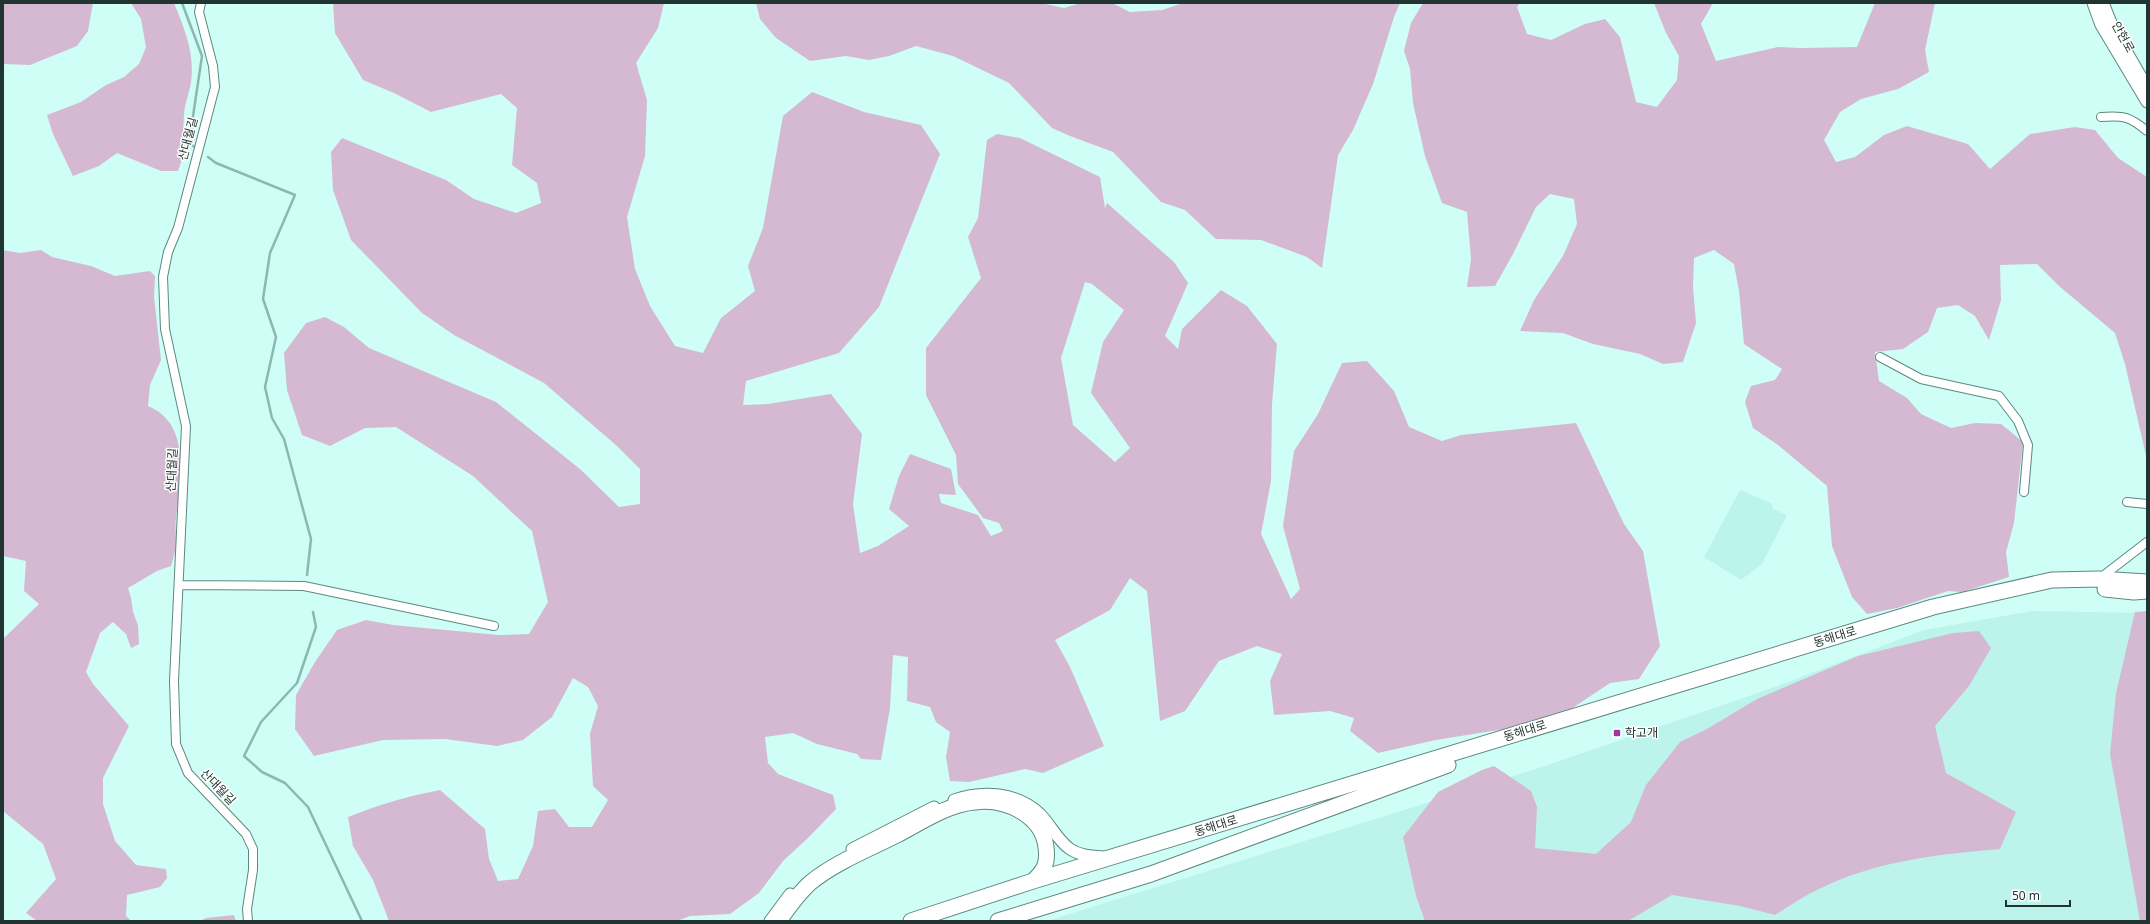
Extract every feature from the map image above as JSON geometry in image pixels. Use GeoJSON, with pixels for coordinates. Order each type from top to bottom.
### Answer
{"type":"FeatureCollection","features":[{"type":"Feature","properties":{"kind":"highway","name":"동해대로"},"geometry":{"type":"LineString","coordinates":[[911,921],[1032,881],[1933,607],[2052,580],[2098,579],[2147,582]]}},
{"type":"Feature","properties":{"kind":"highway","name":"동해대로"},"geometry":{"type":"LineString","coordinates":[[998,921],[1152,874],[1477,754],[1972,605],[2042,590],[2101,589],[2143,592]]}},
{"type":"Feature","properties":{"kind":"highway"},"geometry":{"type":"LineString","coordinates":[[779,921],[810,883],[848,859],[940,812],[975,802],[1003,804],[1019,810],[1035,821],[1045,837],[1048,859],[1043,871],[1032,881]]}},
{"type":"Feature","properties":{"kind":"street","name":"산대월길"},"geometry":{"type":"LineString","coordinates":[[201,3],[200,12],[213,66],[215,87],[178,228],[168,252],[163,277],[165,329],[186,426],[174,681],[176,744],[188,773],[246,834],[253,849],[253,870],[247,909],[248,921]]}},
{"type":"Feature","properties":{"kind":"street","name":"안현로"},"geometry":{"type":"LineString","coordinates":[[2094,3],[2101,25],[2147,102]]}},
{"type":"Feature","properties":{"kind":"street","name":"안현로"},"geometry":{"type":"LineString","coordinates":[[2102,3],[2114,30],[2147,87]]}},
{"type":"Feature","properties":{"kind":"street"},"geometry":{"type":"LineString","coordinates":[[2101,117],[2123,116],[2134,121],[2147,131]]}},
{"type":"Feature","properties":{"kind":"street"},"geometry":{"type":"LineString","coordinates":[[1880,358],[1921,379],[1999,396],[2018,421],[2028,446],[2024,492]]}},
{"type":"Feature","properties":{"kind":"street"},"geometry":{"type":"LineString","coordinates":[[2127,502],[2147,504]]}},
{"type":"Feature","properties":{"kind":"street"},"geometry":{"type":"LineString","coordinates":[[2098,579],[2147,542]]}},
{"type":"Feature","properties":{"kind":"street"},"geometry":{"type":"LineString","coordinates":[[179,585],[304,586],[494,626]]}},
{"type":"Feature","properties":{"kind":"street"},"geometry":{"type":"LineString","coordinates":[[770,921],[793,890],[820,867],[930,809],[975,794],[1008,796],[1026,804],[1040,814],[1062,843],[1071,850],[1081,854],[1110,858]]}},
{"type":"Feature","properties":{"kind":"shaded area"},"geometry":{"type":"Polygon","coordinates":[[[3,3],[93,3],[88,31],[77,46],[30,65],[3,64],[3,3]]]}},
{"type":"Feature","properties":{"kind":"shaded area"},"geometry":{"type":"Polygon","coordinates":[[[131,3],[174,3],[188,42],[192,62],[192,72],[184,112],[183,150],[181,163],[178,171],[161,171],[117,153],[99,166],[73,176],[53,134],[47,115],[81,102],[106,85],[124,77],[139,64],[146,47],[141,19],[131,3]]]}},
{"type":"Feature","properties":{"kind":"shaded area"},"geometry":{"type":"Polygon","coordinates":[[[333,3],[664,3],[658,28],[636,63],[647,100],[645,156],[627,217],[635,269],[650,306],[675,346],[703,353],[721,318],[755,291],[748,266],[763,228],[783,116],[812,92],[864,112],[921,125],[940,154],[879,307],[839,353],[746,381],[743,405],[768,404],[831,394],[862,434],[853,504],[860,553],[878,546],[909,526],[889,509],[899,476],[910,454],[951,469],[956,495],[939,494],[941,503],[978,515],[991,536],[1003,531],[999,523],[983,518],[958,484],[956,455],[926,395],[926,348],[981,278],[968,237],[978,218],[987,140],[997,134],[1020,138],[1100,177],[1105,208],[1107,203],[1174,262],[1188,283],[1165,336],[1178,349],[1182,329],[1221,290],[1247,306],[1277,344],[1272,404],[1271,481],[1261,534],[1291,599],[1300,589],[1283,526],[1294,451],[1318,414],[1342,363],[1367,361],[1394,391],[1409,427],[1442,441],[1461,435],[1576,423],[1624,524],[1643,551],[1660,646],[1639,679],[1610,683],[1553,721],[1436,740],[1378,753],[1350,731],[1354,718],[1330,711],[1274,715],[1270,681],[1282,654],[1257,646],[1219,661],[1185,711],[1160,721],[1147,591],[1130,578],[1110,610],[1055,640],[1070,667],[1104,746],[1043,773],[1025,769],[969,782],[950,781],[946,757],[950,732],[936,722],[930,707],[907,701],[908,657],[893,655],[890,708],[881,760],[861,759],[857,754],[817,744],[793,733],[765,737],[768,763],[778,774],[833,795],[836,809],[783,861],[759,893],[730,914],[690,916],[677,921],[389,921],[373,880],[353,846],[348,817],[393,801],[440,790],[485,829],[489,859],[498,881],[518,879],[533,846],[538,811],[555,809],[569,827],[592,827],[608,800],[593,786],[590,734],[598,706],[588,687],[573,678],[552,717],[523,740],[497,746],[445,739],[383,740],[314,756],[295,729],[296,695],[315,662],[337,630],[366,620],[393,625],[499,635],[529,634],[548,602],[532,531],[473,476],[396,427],[365,428],[330,446],[302,435],[287,390],[284,353],[306,323],[325,317],[344,327],[369,348],[496,402],[580,469],[619,507],[640,504],[640,469],[617,446],[544,383],[454,335],[422,313],[351,240],[333,190],[331,152],[342,138],[446,180],[474,199],[516,213],[541,203],[537,183],[512,165],[517,108],[501,94],[431,112],[394,93],[363,80],[335,33],[333,3]],[[1085,282],[1061,358],[1073,425],[1115,462],[1130,448],[1091,393],[1103,342],[1124,310],[1092,284],[1085,282]]]}},
{"type":"Feature","properties":{"kind":"shaded area"},"geometry":{"type":"Polygon","coordinates":[[[756,3],[1041,3],[1064,8],[1081,3],[1112,3],[1130,12],[1162,10],[1183,3],[1400,3],[1394,17],[1373,84],[1353,130],[1338,155],[1322,268],[1307,257],[1261,240],[1216,239],[1185,210],[1161,202],[1113,152],[1052,128],[1009,83],[953,56],[916,46],[889,56],[869,60],[846,56],[810,61],[776,38],[760,19],[756,3]]]}},
{"type":"Feature","properties":{"kind":"shaded area"},"geometry":{"type":"Polygon","coordinates":[[[1423,3],[1520,3],[1517,7],[1527,34],[1551,40],[1585,24],[1605,19],[1620,37],[1636,102],[1657,107],[1677,80],[1679,56],[1666,33],[1654,3],[1713,3],[1701,24],[1716,61],[1778,47],[1857,47],[1875,3],[1935,3],[1925,50],[1929,72],[1898,89],[1861,99],[1840,112],[1824,140],[1836,162],[1855,157],[1884,135],[1907,126],[1968,144],[1990,169],[2030,134],[2075,127],[2095,130],[2118,158],[2147,177],[2147,460],[2125,364],[2115,333],[2059,286],[2037,264],[2000,265],[2001,300],[1989,340],[1975,316],[1958,305],[1937,308],[1928,332],[1903,349],[1875,352],[1879,381],[1907,398],[1921,414],[1951,428],[1975,423],[2001,424],[2023,442],[2014,523],[2006,552],[2009,577],[1962,592],[1948,591],[1897,608],[1867,614],[1852,597],[1832,546],[1827,486],[1778,445],[1753,428],[1745,402],[1751,386],[1775,380],[1782,369],[1744,344],[1739,291],[1734,264],[1714,250],[1694,258],[1693,287],[1696,323],[1683,362],[1663,364],[1640,354],[1593,344],[1563,333],[1520,331],[1534,300],[1563,256],[1577,224],[1574,199],[1550,194],[1536,207],[1513,254],[1495,286],[1467,287],[1471,259],[1467,212],[1442,203],[1425,156],[1413,103],[1410,69],[1404,51],[1411,23],[1423,3]]]}},
{"type":"Feature","properties":{"kind":"shaded area"},"geometry":{"type":"Polygon","coordinates":[[[3,250],[20,253],[41,250],[52,257],[91,266],[115,276],[150,271],[155,276],[154,297],[161,360],[150,385],[148,406],[162,414],[172,426],[177,439],[180,454],[180,487],[176,521],[176,548],[171,566],[157,571],[128,588],[133,612],[138,625],[139,644],[131,648],[126,634],[113,622],[100,633],[86,672],[93,684],[129,726],[103,778],[103,804],[115,841],[136,865],[166,869],[167,878],[160,887],[127,895],[126,916],[131,921],[37,921],[26,913],[56,879],[43,844],[3,811],[3,639],[39,604],[24,591],[26,561],[3,556],[3,250]]]}},
{"type":"Feature","properties":{"kind":"shaded area"},"geometry":{"type":"Polygon","coordinates":[[[1740,490],[1771,503],[1773,509],[1787,515],[1762,564],[1741,580],[1704,557],[1740,490]]]}},
{"type":"Feature","properties":{"kind":"shaded area"},"geometry":{"type":"Polygon","coordinates":[[[2032,611],[2147,613],[2147,921],[1047,921],[1539,768],[1772,688],[1924,630],[2032,611]]]}},
{"type":"Feature","properties":{"kind":"shaded area"},"geometry":{"type":"Polygon","coordinates":[[[2147,611],[2147,921],[2140,921],[2110,754],[2116,693],[2135,612],[2147,611]]]}},
{"type":"Feature","properties":{"kind":"shaded area"},"geometry":{"type":"Polygon","coordinates":[[[1979,631],[1991,648],[1969,686],[1935,726],[1946,773],[2016,812],[2000,849],[1931,856],[1885,865],[1840,879],[1813,892],[1775,915],[1740,906],[1672,895],[1628,921],[1425,921],[1416,896],[1403,837],[1438,792],[1482,770],[1494,766],[1531,791],[1537,807],[1535,848],[1596,854],[1631,822],[1646,785],[1680,742],[1707,729],[1757,699],[1858,656],[1953,633],[1979,631]]]}},
{"type":"Feature","properties":{"kind":"shaded area"},"geometry":{"type":"Polygon","coordinates":[[[234,915],[236,921],[200,921],[206,918],[234,915]]]}},
{"type":"Feature","properties":{"kind":"waterway"},"geometry":{"type":"LineString","coordinates":[[182,3],[202,56],[189,143],[196,148]]}},
{"type":"Feature","properties":{"kind":"waterway"},"geometry":{"type":"LineString","coordinates":[[208,157],[216,163],[295,195],[270,253],[263,299],[276,337],[265,387],[272,418],[284,439],[311,539],[307,575]]}},
{"type":"Feature","properties":{"kind":"waterway"},"geometry":{"type":"LineString","coordinates":[[313,612],[316,627],[297,683],[261,722],[244,756],[262,772],[285,783],[308,807],[362,921]]}},
{"type":"Feature","properties":{"kind":"place","name":"학고개"},"geometry":{"type":"Point","coordinates":[1617,733]}}]}
